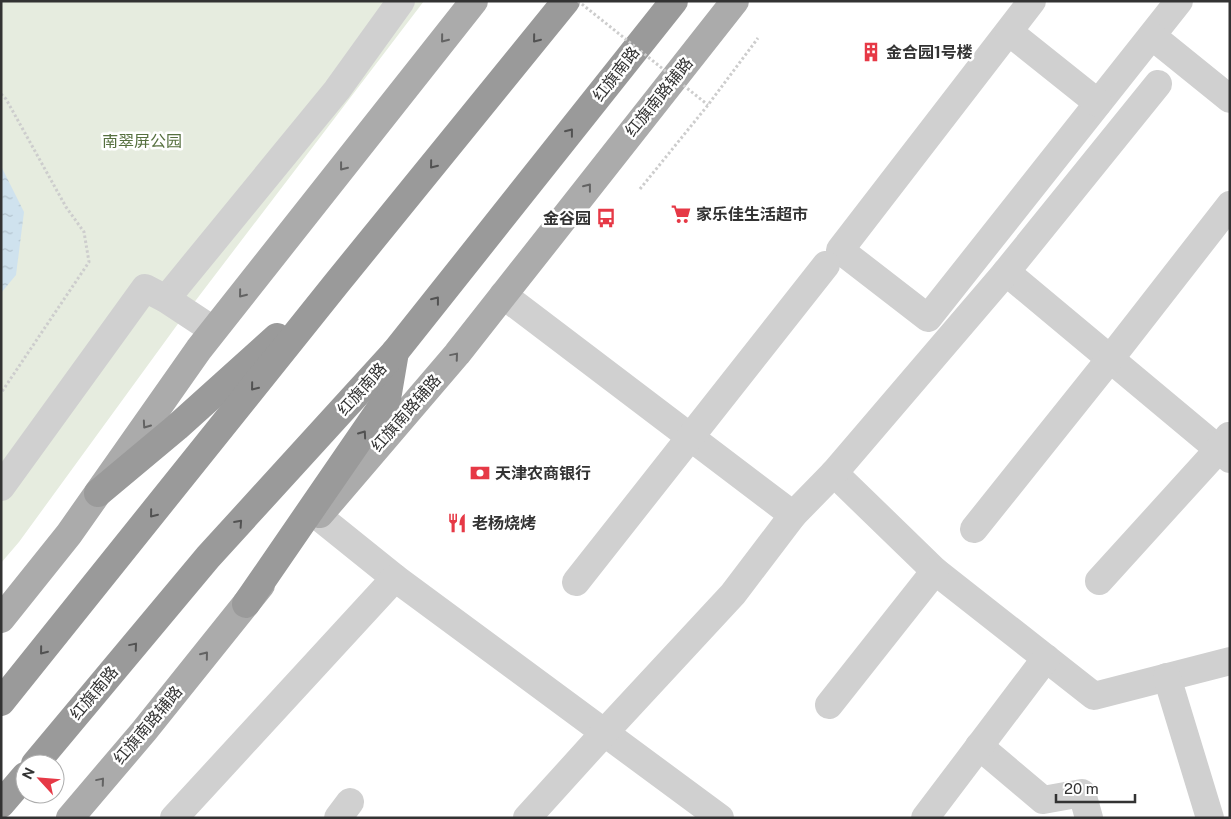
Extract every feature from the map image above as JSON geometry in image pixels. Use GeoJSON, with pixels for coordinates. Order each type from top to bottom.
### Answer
{"type":"FeatureCollection","features":[{"type":"Feature","properties":{"kind":"highway"},"geometry":{"type":"LineString","coordinates":[[1,702],[566,1]]}},
{"type":"Feature","properties":{"kind":"highway","name":"红旗南路"},"geometry":{"type":"LineString","coordinates":[[43,754],[208,557],[395,352],[674,1]]}},
{"type":"Feature","properties":{"kind":"highway"},"geometry":{"type":"LineString","coordinates":[[98,493],[177,427],[336,284]]}},
{"type":"Feature","properties":{"kind":"highway"},"geometry":{"type":"LineString","coordinates":[[246,604],[387,399],[395,352]]}},
{"type":"Feature","properties":{"kind":"highway"},"geometry":{"type":"LineString","coordinates":[[1,804],[15,788]]}},
{"type":"Feature","properties":{"kind":"main road"},"geometry":{"type":"LineString","coordinates":[[1,619],[69,534],[213,330],[474,1]]}},
{"type":"Feature","properties":{"kind":"main road","name":"红旗南路辅路"},"geometry":{"type":"LineString","coordinates":[[70,818],[144,731],[318,516],[457,354],[735,1]]}},
{"type":"Feature","properties":{"kind":"street"},"geometry":{"type":"LineString","coordinates":[[166,299],[337,90],[401,1]]}},
{"type":"Feature","properties":{"kind":"street"},"geometry":{"type":"LineString","coordinates":[[1032,1],[840,250],[928,318],[1179,1]]}},
{"type":"Feature","properties":{"kind":"street"},"geometry":{"type":"LineString","coordinates":[[1009,32],[1098,103]]}},
{"type":"Feature","properties":{"kind":"street"},"geometry":{"type":"LineString","coordinates":[[1152,36],[1230,99]]}},
{"type":"Feature","properties":{"kind":"street"},"geometry":{"type":"LineString","coordinates":[[527,818],[733,594],[794,515],[834,473],[1006,272],[1158,84]]}},
{"type":"Feature","properties":{"kind":"street"},"geometry":{"type":"LineString","coordinates":[[974,529],[1230,205]]}},
{"type":"Feature","properties":{"kind":"street"},"geometry":{"type":"LineString","coordinates":[[576,582],[826,265]]}},
{"type":"Feature","properties":{"kind":"street"},"geometry":{"type":"LineString","coordinates":[[1006,272],[1110,359],[1226,448],[1099,581]]}},
{"type":"Feature","properties":{"kind":"street"},"geometry":{"type":"LineString","coordinates":[[1,487],[145,288],[166,299],[213,330]]}},
{"type":"Feature","properties":{"kind":"street"},"geometry":{"type":"LineString","coordinates":[[503,295],[794,515]]}},
{"type":"Feature","properties":{"kind":"street"},"geometry":{"type":"LineString","coordinates":[[834,473],[935,571],[1094,696],[1230,661]]}},
{"type":"Feature","properties":{"kind":"street"},"geometry":{"type":"LineString","coordinates":[[318,516],[395,578],[720,818]]}},
{"type":"Feature","properties":{"kind":"street"},"geometry":{"type":"LineString","coordinates":[[829,705],[935,571]]}},
{"type":"Feature","properties":{"kind":"street"},"geometry":{"type":"LineString","coordinates":[[174,818],[395,578]]}},
{"type":"Feature","properties":{"kind":"street"},"geometry":{"type":"LineString","coordinates":[[925,818],[1046,658]]}},
{"type":"Feature","properties":{"kind":"street"},"geometry":{"type":"LineString","coordinates":[[1167,677],[1210,818]]}},
{"type":"Feature","properties":{"kind":"street"},"geometry":{"type":"LineString","coordinates":[[979,746],[1043,800],[1082,793],[1089,818]]}},
{"type":"Feature","properties":{"kind":"path"},"geometry":{"type":"LineString","coordinates":[[578,1],[708,105]]}},
{"type":"Feature","properties":{"kind":"path"},"geometry":{"type":"LineString","coordinates":[[640,189],[708,105],[758,38]]}},
{"type":"Feature","properties":{"kind":"path"},"geometry":{"type":"LineString","coordinates":[[1,94],[6,99],[66,207],[84,232],[89,262],[1,394]]}},
{"type":"Feature","properties":{"kind":"green space","name":"南翠屏公园"},"geometry":{"type":"Polygon","coordinates":[[[1,1],[424,1],[180,321],[19,542],[1,563],[1,1]]]}},
{"type":"Feature","properties":{"kind":"water"},"geometry":{"type":"Polygon","coordinates":[[[1,166],[24,212],[16,275],[1,293],[1,166]]]}},
{"type":"Feature","properties":{"kind":"place","name":"金合园1号楼"},"geometry":{"type":"Point","coordinates":[871,52]}},
{"type":"Feature","properties":{"kind":"place","name":"家乐佳生活超市"},"geometry":{"type":"Point","coordinates":[681,214]}},
{"type":"Feature","properties":{"kind":"place","name":"金谷园"},"geometry":{"type":"Point","coordinates":[606,218]}},
{"type":"Feature","properties":{"kind":"place","name":"天津农商银行"},"geometry":{"type":"Point","coordinates":[480,473]}},
{"type":"Feature","properties":{"kind":"place","name":"老杨烧烤"},"geometry":{"type":"Point","coordinates":[457,523]}}]}
